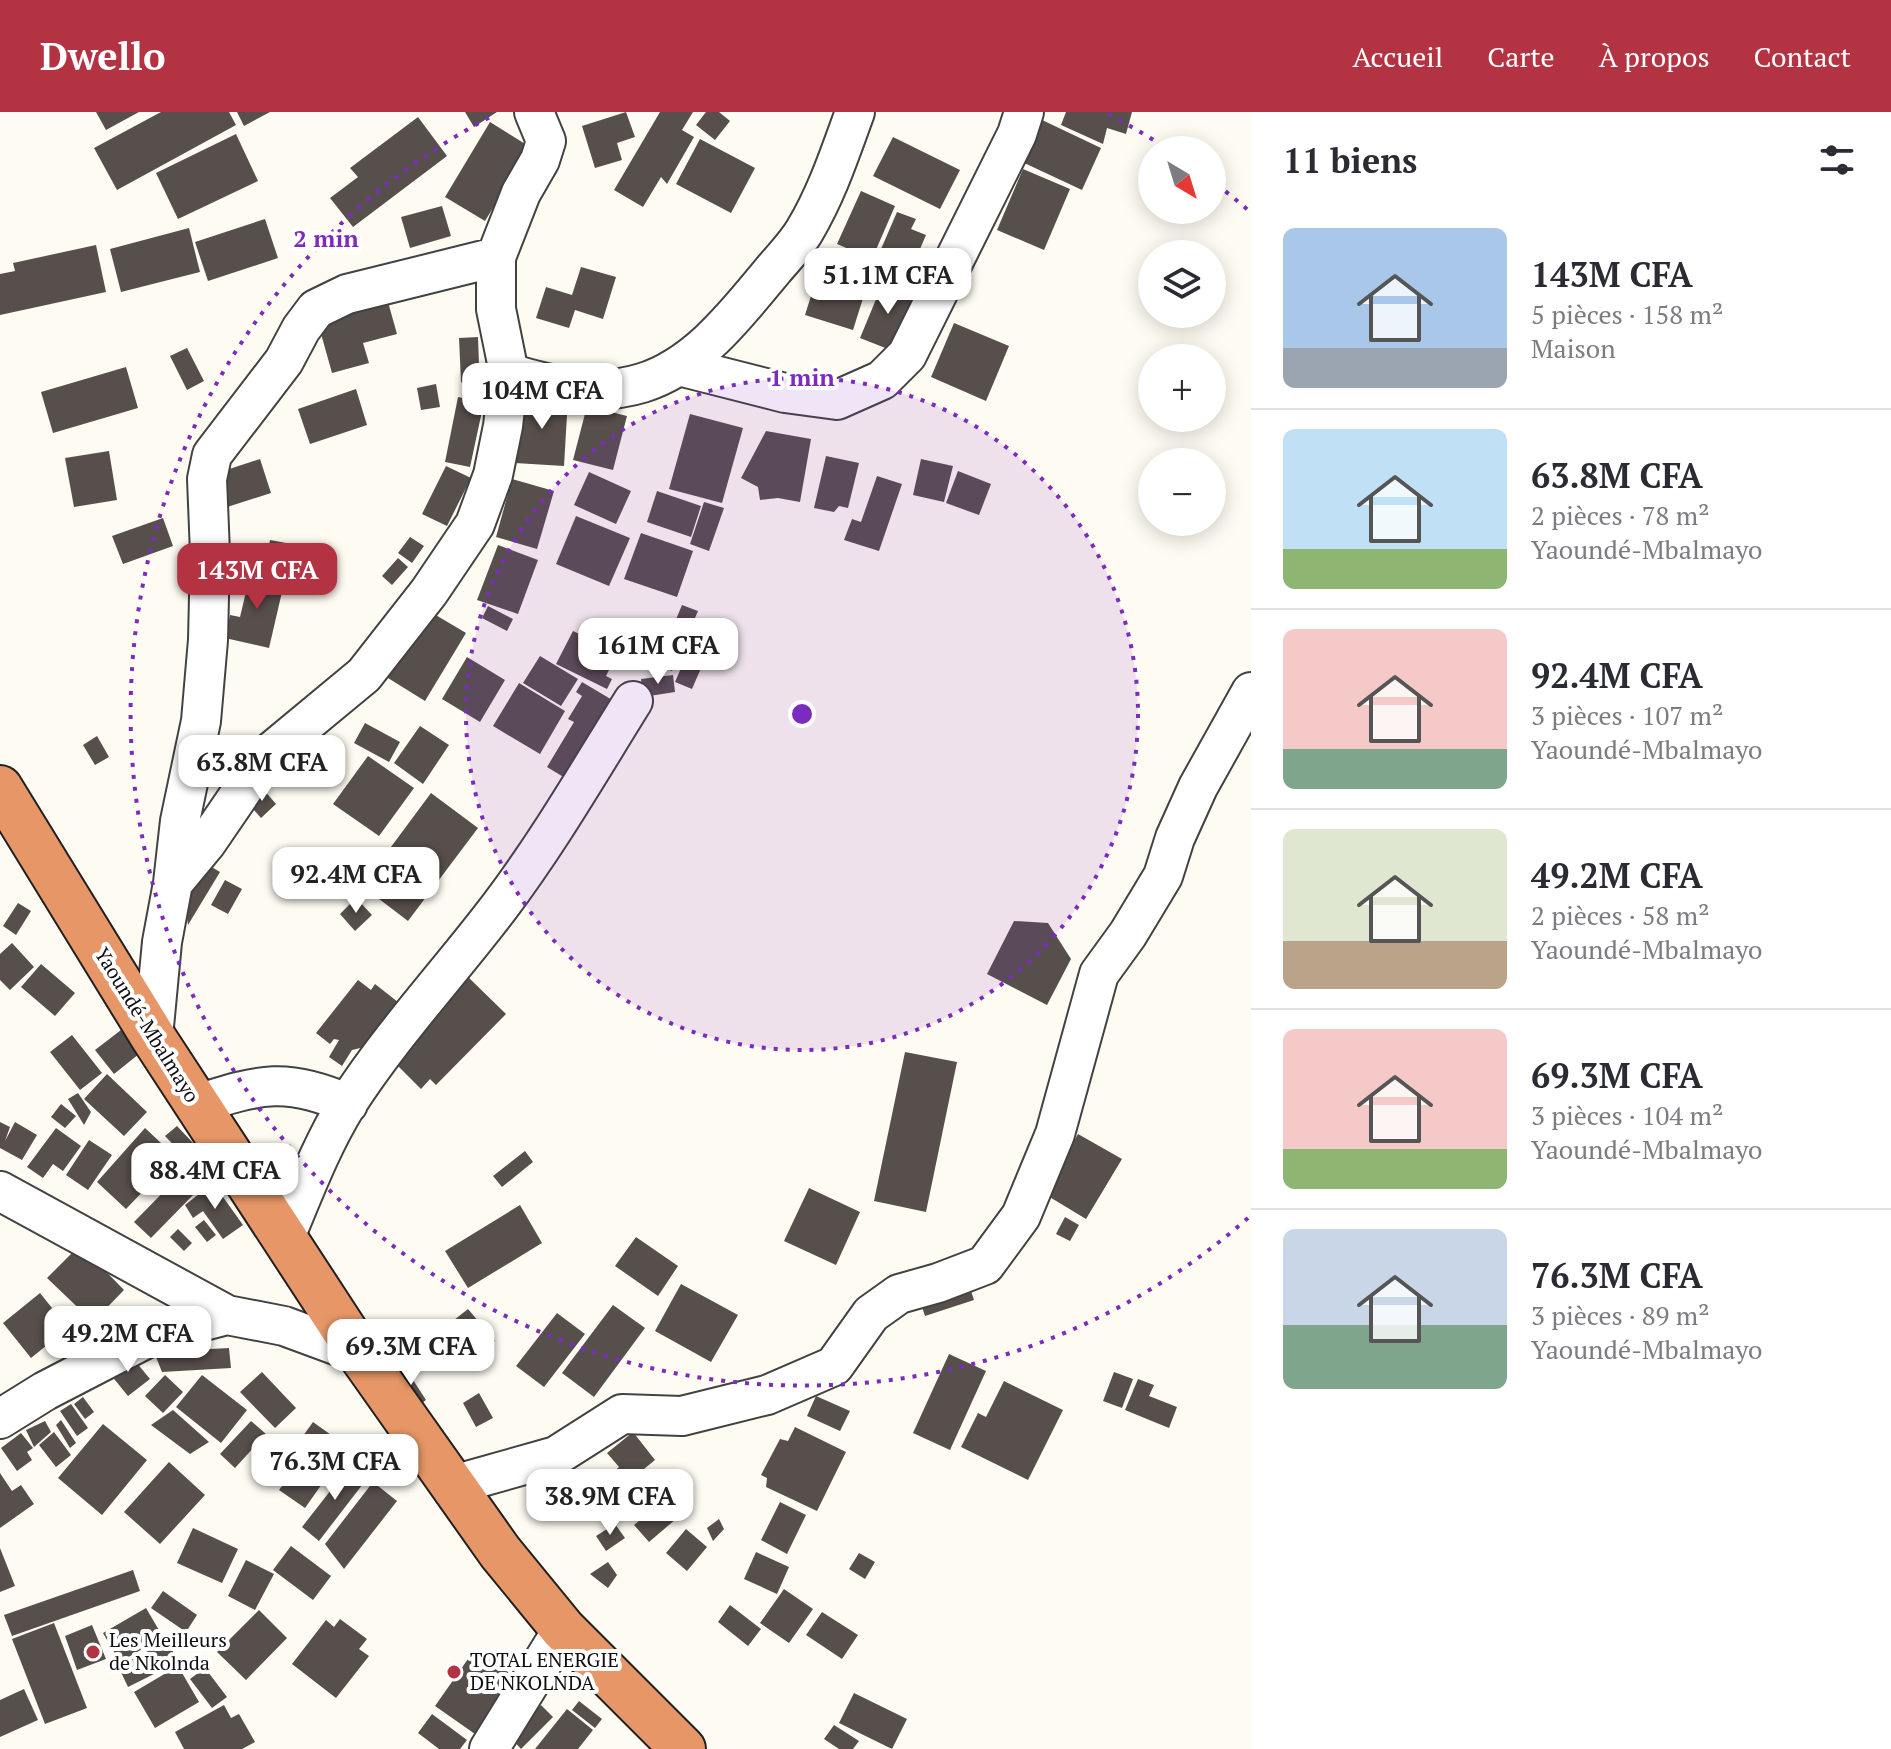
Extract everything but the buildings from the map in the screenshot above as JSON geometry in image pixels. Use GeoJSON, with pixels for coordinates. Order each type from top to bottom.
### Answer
{"type":"FeatureCollection","features":[{"type":"Feature","properties":{"kind":"highway","name":"Yaoundé-Mbalmayo"},"geometry":{"type":"LineString","coordinates":[[0,788],[153,1037],[360,1354],[500,1552],[563,1629],[683,1749]]}},
{"type":"Feature","properties":{"kind":"street"},"geometry":{"type":"LineString","coordinates":[[173,883],[207,842],[265,757],[364,675],[429,592],[475,524],[493,475],[509,373],[496,309],[496,257],[546,141],[534,112]]}},
{"type":"Feature","properties":{"kind":"street"},"geometry":{"type":"LineString","coordinates":[[509,373],[549,385],[597,390],[641,383],[679,366],[732,321],[804,234],[829,186],[855,112]]}},
{"type":"Feature","properties":{"kind":"street"},"geometry":{"type":"LineString","coordinates":[[679,366],[785,393],[837,400],[882,380],[907,355],[1017,134],[1024,112]]}},
{"type":"Feature","properties":{"kind":"street"},"geometry":{"type":"LineString","coordinates":[[153,1037],[162,942],[180,821],[201,721],[208,640],[210,553],[207,479],[212,455],[284,361],[316,309],[347,294],[496,257]]}},
{"type":"Feature","properties":{"kind":"street"},"geometry":{"type":"LineString","coordinates":[[453,1485],[556,1456],[622,1414],[682,1416],[767,1395],[834,1366],[871,1314],[899,1294],[985,1265],[1021,1216],[1055,1134],[1099,974],[1128,934],[1163,876],[1175,838],[1198,787],[1251,692]]}},
{"type":"Feature","properties":{"kind":"street"},"geometry":{"type":"LineString","coordinates":[[285,1237],[324,1146],[348,1104],[396,1037],[502,904],[571,803],[633,701]]}},
{"type":"Feature","properties":{"kind":"street"},"geometry":{"type":"LineString","coordinates":[[197,1104],[248,1088],[281,1084],[330,1096],[348,1104]]}},
{"type":"Feature","properties":{"kind":"street"},"geometry":{"type":"LineString","coordinates":[[0,1191],[227,1315],[284,1326],[360,1354]]}},
{"type":"Feature","properties":{"kind":"street"},"geometry":{"type":"LineString","coordinates":[[0,1419],[45,1391],[155,1334],[227,1315]]}},
{"type":"Feature","properties":{"kind":"street"},"geometry":{"type":"LineString","coordinates":[[489,1749],[563,1629]]}},
{"type":"Feature","properties":{"kind":"place","name":"Les Meilleurs de Nkolnda"},"geometry":{"type":"Point","coordinates":[93,1652]}},
{"type":"Feature","properties":{"kind":"place","name":"TOTAL ENERGIE DE NKOLNDA"},"geometry":{"type":"Point","coordinates":[454,1672]}}]}
